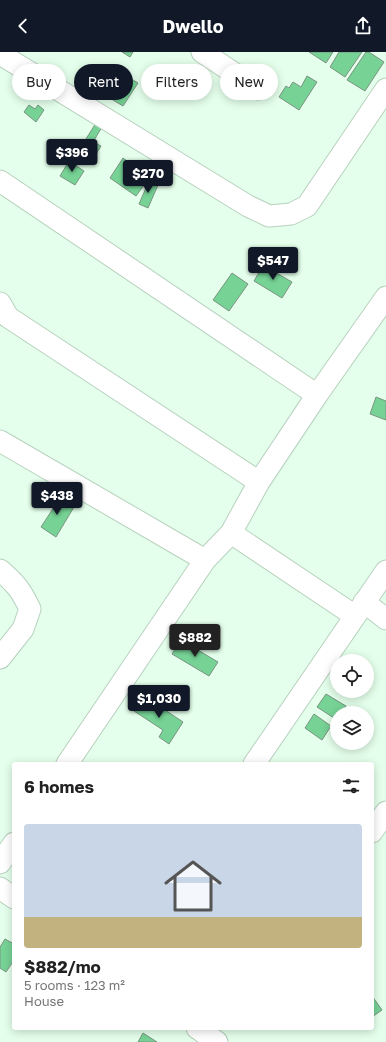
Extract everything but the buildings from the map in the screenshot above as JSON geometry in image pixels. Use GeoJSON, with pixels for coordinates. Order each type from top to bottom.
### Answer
{"type":"FeatureCollection","features":[{"type":"Feature","properties":{"kind":"street"},"geometry":{"type":"LineString","coordinates":[[202,52],[220,64]]}},
{"type":"Feature","properties":{"kind":"street"},"geometry":{"type":"LineString","coordinates":[[0,54],[242,202],[269,216],[291,214],[307,206],[386,89]]}},
{"type":"Feature","properties":{"kind":"street"},"geometry":{"type":"LineString","coordinates":[[0,181],[317,395]]}},
{"type":"Feature","properties":{"kind":"street"},"geometry":{"type":"LineString","coordinates":[[68,762],[205,560],[231,532],[259,482],[317,395],[386,297]]}},
{"type":"Feature","properties":{"kind":"street"},"geometry":{"type":"LineString","coordinates":[[0,303],[8,317],[259,482]]}},
{"type":"Feature","properties":{"kind":"street"},"geometry":{"type":"LineString","coordinates":[[0,442],[205,560]]}},
{"type":"Feature","properties":{"kind":"street"},"geometry":{"type":"LineString","coordinates":[[231,532],[360,609],[386,619]]}},
{"type":"Feature","properties":{"kind":"street"},"geometry":{"type":"LineString","coordinates":[[0,570],[22,592],[30,609],[23,629],[0,658]]}},
{"type":"Feature","properties":{"kind":"street"},"geometry":{"type":"LineString","coordinates":[[255,762],[386,571]]}},
{"type":"Feature","properties":{"kind":"street"},"geometry":{"type":"LineString","coordinates":[[374,829],[386,812]]}},
{"type":"Feature","properties":{"kind":"street"},"geometry":{"type":"LineString","coordinates":[[0,863],[12,846]]}},
{"type":"Feature","properties":{"kind":"street"},"geometry":{"type":"LineString","coordinates":[[0,888],[12,897]]}},
{"type":"Feature","properties":{"kind":"street"},"geometry":{"type":"LineString","coordinates":[[200,1030],[217,1042]]}}]}
